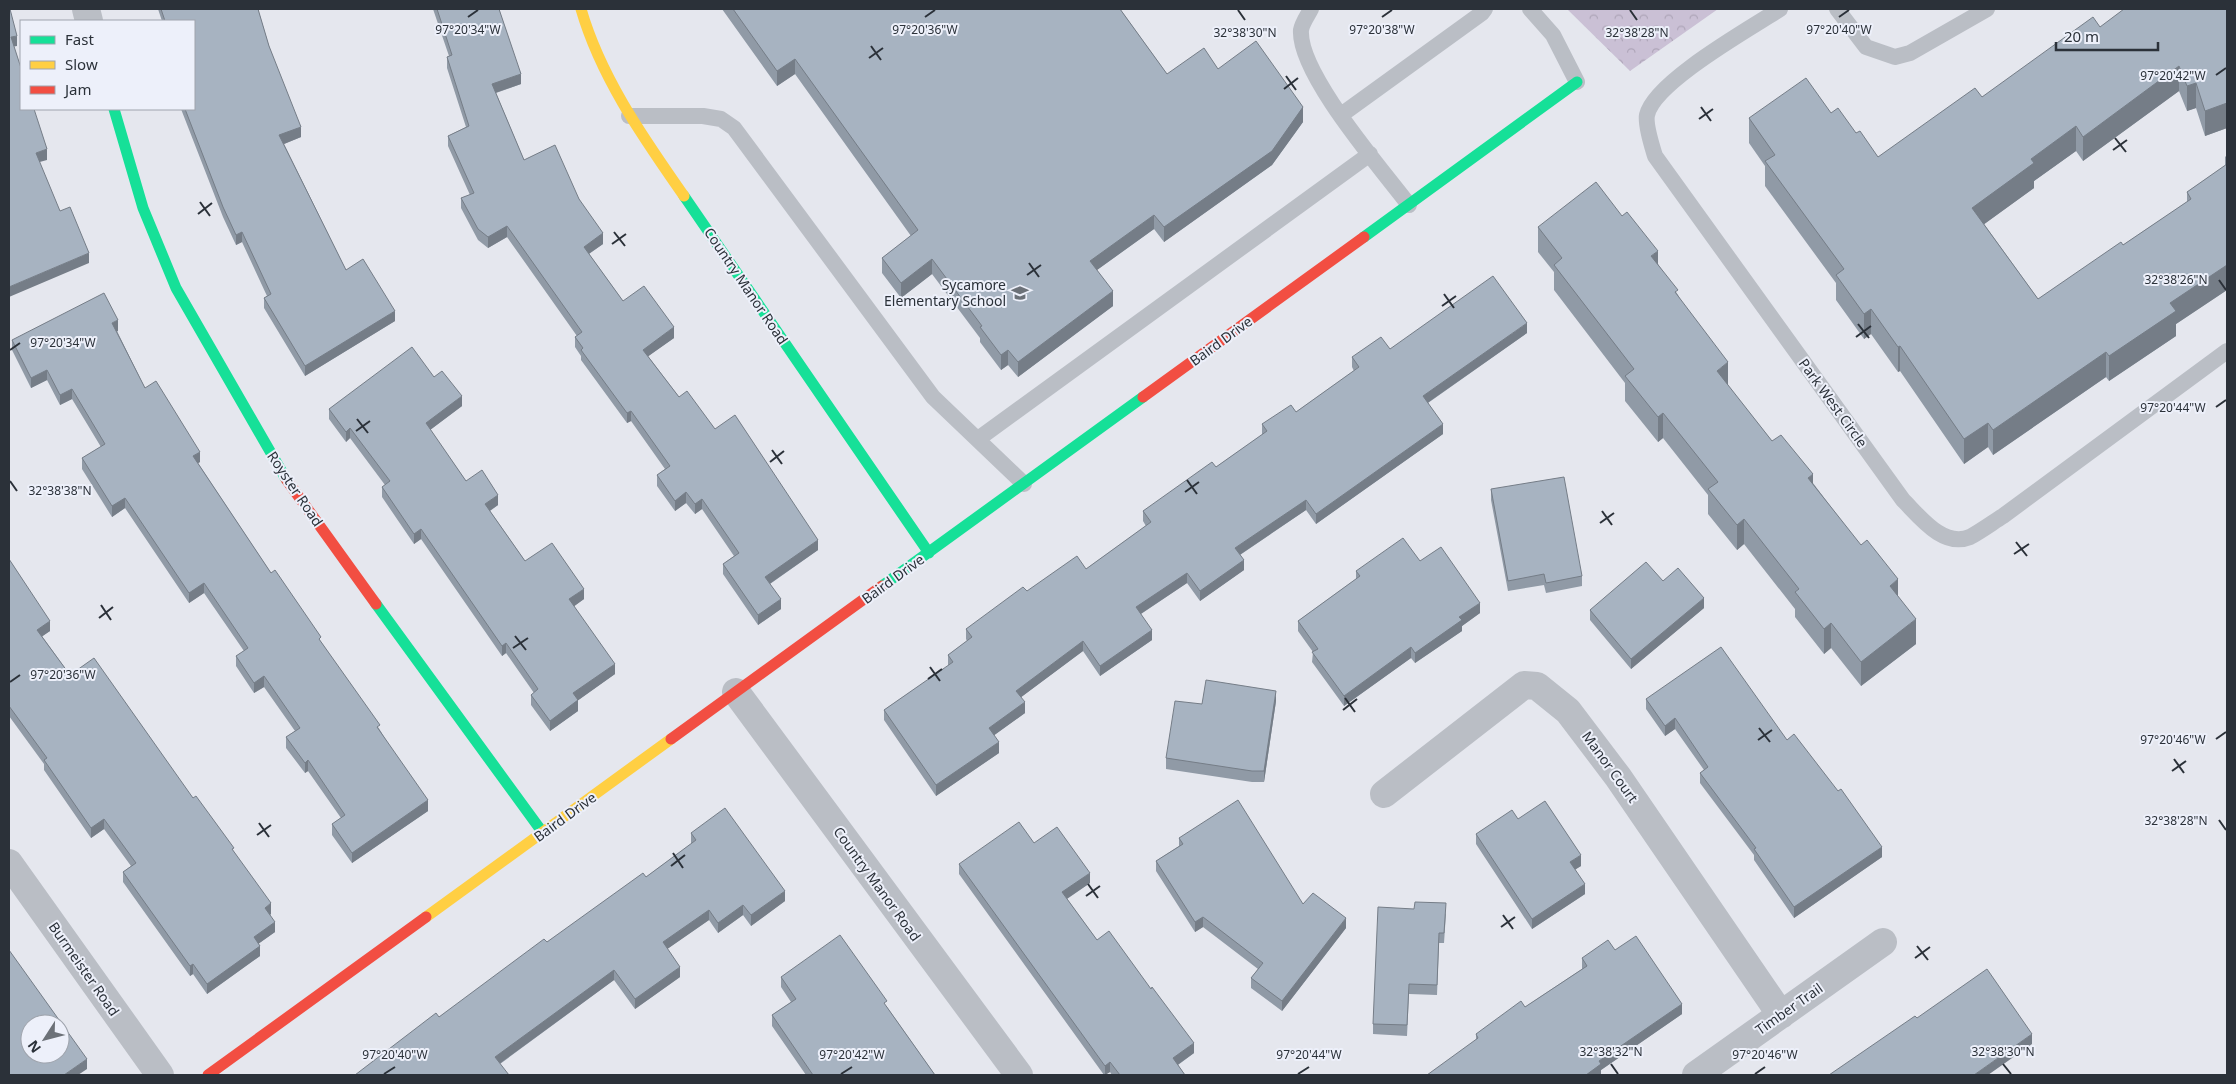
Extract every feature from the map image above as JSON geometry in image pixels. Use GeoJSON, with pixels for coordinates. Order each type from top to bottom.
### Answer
{"type":"FeatureCollection","features":[{"type":"Feature","properties":{"kind":"street","name":"Country Manor Road"},"geometry":{"type":"LineString","coordinates":[[581,9],[588,36],[629,116],[929,553]]}},
{"type":"Feature","properties":{"kind":"street","name":"Baird Drive"},"geometry":{"type":"LineString","coordinates":[[208,1075],[1577,82]]}},
{"type":"Feature","properties":{"kind":"street","name":"Royster Road"},"geometry":{"type":"LineString","coordinates":[[114,110],[143,208],[176,288],[285,478],[543,833]]}},
{"type":"Feature","properties":{"kind":"street","name":"Manor Court"},"geometry":{"type":"LineString","coordinates":[[1384,794],[1524,685],[1537,686],[1568,711],[1618,776],[1781,1015]]}},
{"type":"Feature","properties":{"kind":"street","name":"Country Manor Road"},"geometry":{"type":"LineString","coordinates":[[736,692],[1019,1075]]}},
{"type":"Feature","properties":{"kind":"street","name":"Burmeister Road"},"geometry":{"type":"LineString","coordinates":[[9,862],[160,1075]]}},
{"type":"Feature","properties":{"kind":"street","name":"Timber Trail"},"geometry":{"type":"LineString","coordinates":[[1696,1075],[1883,942]]}},
{"type":"Feature","properties":{"kind":"lane"},"geometry":{"type":"LineString","coordinates":[[1311,9],[1301,28],[1305,54],[1322,88],[1409,205]]}},
{"type":"Feature","properties":{"kind":"lane"},"geometry":{"type":"LineString","coordinates":[[1341,115],[1434,49],[1485,9]]}},
{"type":"Feature","properties":{"kind":"lane"},"geometry":{"type":"LineString","coordinates":[[1530,9],[1553,35],[1577,82]]}},
{"type":"Feature","properties":{"kind":"lane","name":"Park West Circle"},"geometry":{"type":"LineString","coordinates":[[1780,9],[1680,75],[1658,96],[1647,115],[1651,143],[1655,156],[1903,500],[1931,528],[1953,540],[1969,537],[2003,516],[2227,351]]}},
{"type":"Feature","properties":{"kind":"lane"},"geometry":{"type":"LineString","coordinates":[[1837,9],[1866,47],[1895,57],[1910,54],[1987,9]]}},
{"type":"Feature","properties":{"kind":"lane"},"geometry":{"type":"LineString","coordinates":[[629,116],[703,116],[721,119],[734,128],[933,397],[1024,484]]}},
{"type":"Feature","properties":{"kind":"lane"},"geometry":{"type":"LineString","coordinates":[[978,439],[1370,154]]}},
{"type":"Feature","properties":{"kind":"green space"},"geometry":{"type":"Polygon","coordinates":[[[1567,9],[1718,9],[1630,71],[1567,9]]]}},
{"type":"Feature","properties":{"kind":"building"},"geometry":{"type":"Polygon","coordinates":[[[10,9],[17,36],[11,37],[20,65],[20,110],[34,110],[47,149],[36,153],[60,211],[70,207],[89,253],[9,287],[10,9]]]}},
{"type":"Feature","properties":{"kind":"building"},"geometry":{"type":"Polygon","coordinates":[[[161,9],[258,9],[269,46],[301,127],[279,135],[346,270],[363,259],[395,311],[305,366],[264,298],[271,294],[242,232],[236,235],[223,207],[185,110],[195,110],[195,20],[165,20],[161,9]]]}},
{"type":"Feature","properties":{"kind":"building"},"geometry":{"type":"Polygon","coordinates":[[[437,9],[499,9],[521,74],[492,84],[524,160],[555,145],[579,199],[603,233],[584,247],[623,301],[644,286],[674,327],[643,350],[679,397],[687,391],[715,429],[735,415],[818,540],[765,577],[781,599],[758,615],[723,564],[739,553],[702,499],[695,504],[686,492],[675,501],[657,475],[670,466],[631,411],[627,413],[581,350],[583,348],[575,337],[582,332],[507,226],[488,237],[478,229],[461,198],[474,193],[448,136],[469,126],[447,57],[452,55],[437,9]]]}},
{"type":"Feature","properties":{"kind":"building"},"geometry":{"type":"Polygon","coordinates":[[[733,9],[1120,9],[1167,74],[1204,48],[1218,69],[1256,41],[1303,107],[1272,151],[1164,227],[1154,215],[1090,261],[1113,291],[1018,362],[1008,350],[1001,355],[932,259],[901,283],[882,258],[918,230],[795,59],[777,71],[733,9]]]}},
{"type":"Feature","properties":{"kind":"building"},"geometry":{"type":"Polygon","coordinates":[[[2124,9],[2227,9],[2227,103],[2205,111],[2196,83],[2187,86],[2179,66],[2083,137],[2076,126],[2031,159],[2034,163],[1972,208],[2038,299],[2121,242],[2123,245],[2191,199],[2187,192],[2227,164],[2227,265],[2170,303],[2176,311],[2109,356],[2106,352],[1993,430],[1988,423],[1964,439],[1900,346],[1898,347],[1871,309],[1864,314],[1836,275],[1844,269],[1765,161],[1775,155],[1749,118],[1806,78],[1831,113],[1838,108],[1856,133],[1860,131],[1878,157],[1975,88],[1982,97],[2093,17],[2100,27],[2124,9]]]}},
{"type":"Feature","properties":{"kind":"building"},"geometry":{"type":"Polygon","coordinates":[[[1596,182],[1622,216],[1627,212],[1658,251],[1651,256],[1678,290],[1675,292],[1728,362],[1717,371],[1772,441],[1781,435],[1813,474],[1808,478],[1861,545],[1867,540],[1898,579],[1890,586],[1916,619],[1861,662],[1831,623],[1824,629],[1795,592],[1799,589],[1744,519],[1737,525],[1708,489],[1718,482],[1663,413],[1658,417],[1625,376],[1634,369],[1554,265],[1562,258],[1538,227],[1596,182]]]}},
{"type":"Feature","properties":{"kind":"building"},"geometry":{"type":"Polygon","coordinates":[[[1493,276],[1527,323],[1423,396],[1443,424],[1316,514],[1306,500],[1235,548],[1244,560],[1200,591],[1187,573],[1136,607],[1152,630],[1100,666],[1083,641],[1016,691],[1025,702],[989,728],[999,742],[936,785],[884,710],[953,662],[948,655],[972,637],[966,629],[1023,587],[1027,591],[1077,556],[1086,569],[1151,522],[1143,511],[1212,462],[1216,467],[1267,431],[1262,424],[1291,405],[1296,412],[1359,367],[1352,357],[1381,337],[1390,349],[1493,276]]]}},
{"type":"Feature","properties":{"kind":"building"},"geometry":{"type":"Polygon","coordinates":[[[104,293],[118,320],[112,323],[145,388],[156,381],[200,452],[193,456],[271,573],[275,570],[321,637],[319,639],[380,725],[377,727],[428,800],[352,853],[332,824],[345,815],[308,760],[305,763],[286,737],[300,728],[264,676],[254,683],[236,656],[248,648],[204,583],[189,593],[125,498],[112,506],[82,458],[105,444],[72,389],[60,395],[47,370],[31,378],[12,340],[104,293]]]}},
{"type":"Feature","properties":{"kind":"building"},"geometry":{"type":"Polygon","coordinates":[[[412,347],[434,377],[442,371],[462,396],[426,423],[466,481],[482,470],[498,495],[485,504],[525,561],[552,543],[584,589],[569,599],[615,664],[573,693],[578,700],[550,721],[531,695],[538,689],[506,643],[502,646],[421,529],[414,534],[382,487],[390,481],[350,428],[346,432],[329,409],[412,347]]]}},
{"type":"Feature","properties":{"kind":"building"},"geometry":{"type":"Polygon","coordinates":[[[1564,477],[1582,576],[1546,583],[1544,574],[1508,581],[1491,489],[1564,477]]]}},
{"type":"Feature","properties":{"kind":"building"},"geometry":{"type":"Polygon","coordinates":[[[1403,538],[1420,561],[1441,547],[1480,603],[1459,617],[1462,620],[1415,653],[1411,647],[1344,696],[1312,652],[1318,649],[1298,621],[1360,576],[1356,571],[1403,538]]]}},
{"type":"Feature","properties":{"kind":"building"},"geometry":{"type":"Polygon","coordinates":[[[9,559],[50,621],[37,630],[70,675],[94,658],[193,798],[196,796],[234,848],[232,849],[271,903],[265,908],[275,922],[254,937],[260,946],[207,984],[193,964],[190,966],[123,872],[136,863],[104,819],[91,828],[44,760],[47,758],[9,706],[9,559]]]}},
{"type":"Feature","properties":{"kind":"building"},"geometry":{"type":"Polygon","coordinates":[[[1646,562],[1663,581],[1678,568],[1704,598],[1631,659],[1590,610],[1646,562]]]}},
{"type":"Feature","properties":{"kind":"building"},"geometry":{"type":"Polygon","coordinates":[[[1721,647],[1787,740],[1794,734],[1838,791],[1841,789],[1882,847],[1794,907],[1754,849],[1756,848],[1700,773],[1708,767],[1675,718],[1665,726],[1646,699],[1721,647]]]}},
{"type":"Feature","properties":{"kind":"building"},"geometry":{"type":"Polygon","coordinates":[[[1206,680],[1276,691],[1264,771],[1252,771],[1166,758],[1175,701],[1202,704],[1206,680]]]}},
{"type":"Feature","properties":{"kind":"building"},"geometry":{"type":"Polygon","coordinates":[[[1238,800],[1303,904],[1313,893],[1346,918],[1282,1001],[1251,978],[1263,963],[1203,917],[1195,922],[1156,861],[1183,844],[1179,838],[1238,800]]]}},
{"type":"Feature","properties":{"kind":"building"},"geometry":{"type":"Polygon","coordinates":[[[1545,801],[1581,855],[1570,862],[1585,884],[1532,919],[1476,834],[1512,810],[1518,819],[1545,801]]]}},
{"type":"Feature","properties":{"kind":"building"},"geometry":{"type":"Polygon","coordinates":[[[725,808],[785,891],[751,915],[743,905],[718,923],[709,910],[663,942],[680,967],[635,999],[614,970],[495,1057],[509,1075],[355,1075],[436,1013],[439,1017],[544,939],[547,942],[643,873],[646,877],[696,840],[691,833],[725,808]]]}},
{"type":"Feature","properties":{"kind":"building"},"geometry":{"type":"Polygon","coordinates":[[[1019,822],[1034,843],[1057,827],[1090,873],[1062,892],[1097,940],[1109,931],[1151,989],[1152,987],[1194,1043],[1173,1058],[1185,1075],[1120,1075],[1110,1062],[1105,1066],[959,864],[1019,822]]]}},
{"type":"Feature","properties":{"kind":"building"},"geometry":{"type":"Polygon","coordinates":[[[1415,902],[1446,903],[1444,933],[1439,933],[1437,985],[1409,984],[1407,1025],[1373,1024],[1378,907],[1414,909],[1415,902]]]}},
{"type":"Feature","properties":{"kind":"building"},"geometry":{"type":"Polygon","coordinates":[[[840,935],[887,1001],[884,1003],[935,1075],[813,1075],[772,1015],[796,999],[781,977],[840,935]]]}},
{"type":"Feature","properties":{"kind":"building"},"geometry":{"type":"Polygon","coordinates":[[[1636,936],[1682,1004],[1599,1061],[1601,1064],[1586,1075],[1427,1075],[1478,1038],[1476,1034],[1521,1001],[1525,1007],[1587,966],[1582,958],[1608,940],[1615,950],[1636,936]]]}},
{"type":"Feature","properties":{"kind":"building"},"geometry":{"type":"Polygon","coordinates":[[[9,950],[55,1014],[20,1014],[20,1064],[70,1064],[70,1035],[87,1059],[64,1075],[9,1075],[9,950]]]}},
{"type":"Feature","properties":{"kind":"building"},"geometry":{"type":"Polygon","coordinates":[[[1987,969],[2032,1034],[1974,1075],[1829,1075],[1915,1016],[1917,1018],[1987,969]]]}},
{"type":"Feature","properties":{"kind":"traffic: fast"},"geometry":{"type":"LineString","coordinates":[[1364,237],[1577,82]]}},
{"type":"Feature","properties":{"kind":"traffic: fast"},"geometry":{"type":"LineString","coordinates":[[114,110],[143,208],[176,288],[286,479]]}},
{"type":"Feature","properties":{"kind":"traffic: fast"},"geometry":{"type":"LineString","coordinates":[[684,196],[929,553]]}},
{"type":"Feature","properties":{"kind":"traffic: fast"},"geometry":{"type":"LineString","coordinates":[[882,586],[1143,397]]}},
{"type":"Feature","properties":{"kind":"traffic: fast"},"geometry":{"type":"LineString","coordinates":[[376,604],[543,833]]}},
{"type":"Feature","properties":{"kind":"traffic: slow"},"geometry":{"type":"LineString","coordinates":[[581,9],[589,34],[612,83],[653,152],[684,196]]}},
{"type":"Feature","properties":{"kind":"traffic: slow"},"geometry":{"type":"LineString","coordinates":[[426,917],[671,739]]}},
{"type":"Feature","properties":{"kind":"traffic: jam"},"geometry":{"type":"LineString","coordinates":[[1143,397],[1364,237]]}},
{"type":"Feature","properties":{"kind":"traffic: jam"},"geometry":{"type":"LineString","coordinates":[[286,479],[376,604]]}},
{"type":"Feature","properties":{"kind":"traffic: jam"},"geometry":{"type":"LineString","coordinates":[[671,739],[882,586]]}},
{"type":"Feature","properties":{"kind":"traffic: jam"},"geometry":{"type":"LineString","coordinates":[[208,1075],[426,917]]}},
{"type":"Feature","properties":{"kind":"place","name":"Sycamore Elementary School"},"geometry":{"type":"Point","coordinates":[1020,293]}}]}
